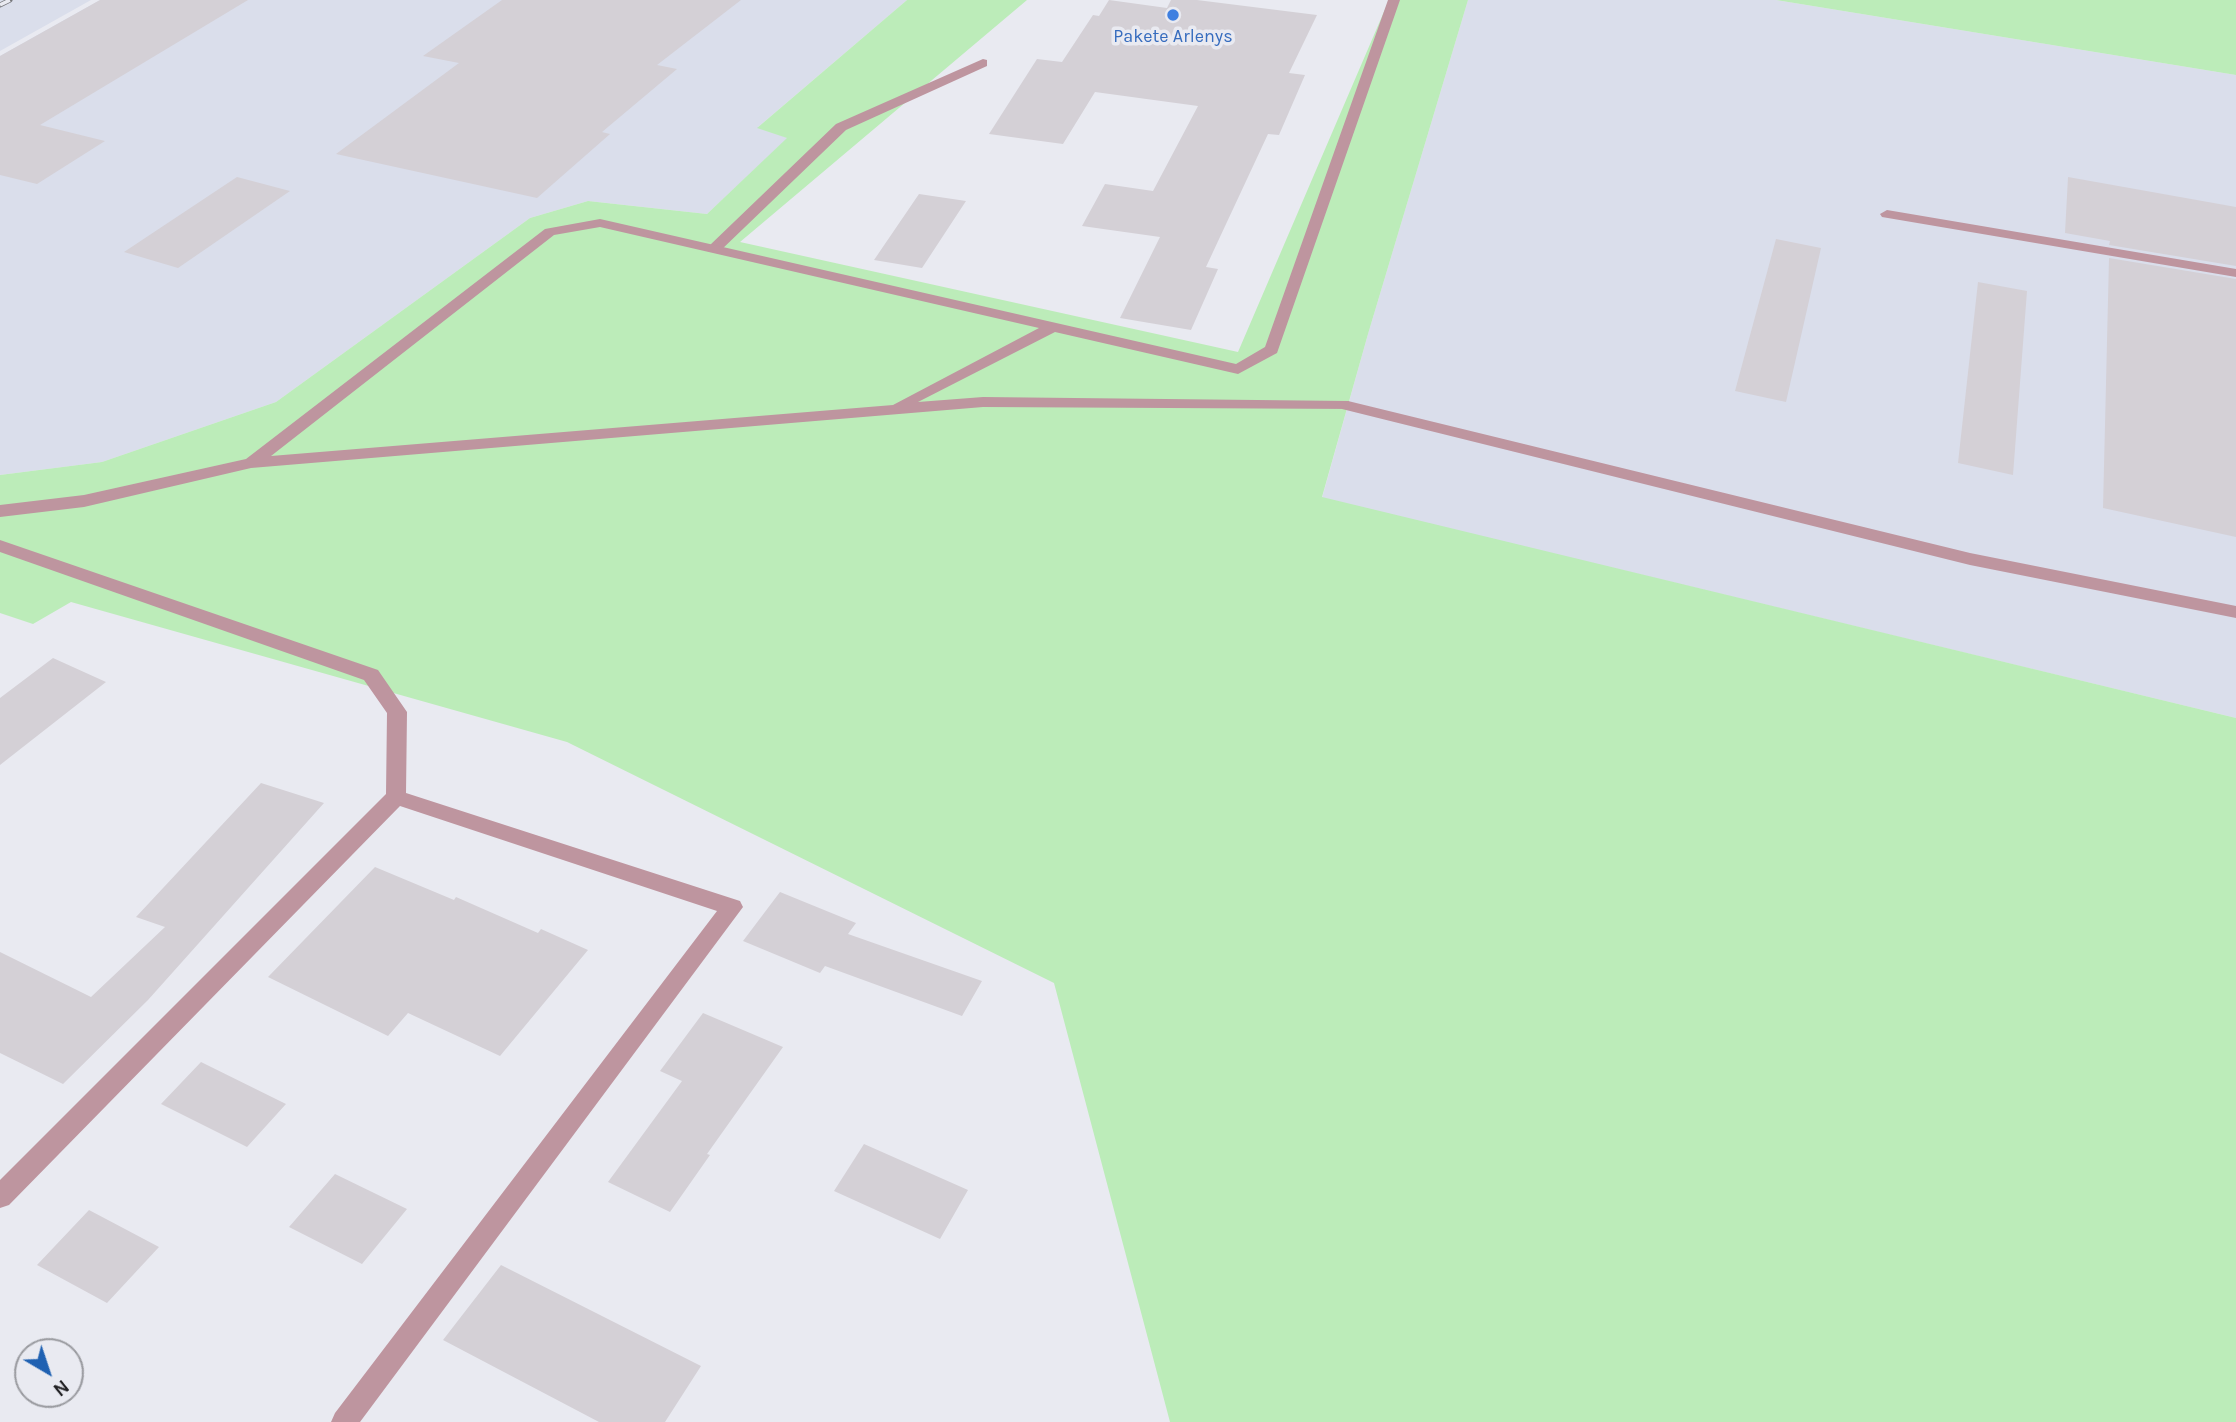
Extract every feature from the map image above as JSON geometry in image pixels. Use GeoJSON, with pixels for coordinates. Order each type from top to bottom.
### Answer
{"type":"FeatureCollection","features":[{"type":"Feature","properties":{"kind":"street"},"geometry":{"type":"LineString","coordinates":[[251,463],[550,232],[600,223],[1238,369],[1272,350],[1394,0]]}},
{"type":"Feature","properties":{"kind":"street"},"geometry":{"type":"LineString","coordinates":[[713,249],[841,127],[982,63]]}},
{"type":"Feature","properties":{"kind":"street"},"geometry":{"type":"LineString","coordinates":[[1887,214],[2236,273]]}},
{"type":"Feature","properties":{"kind":"street"},"geometry":{"type":"LineString","coordinates":[[891,410],[1053,327]]}},
{"type":"Feature","properties":{"kind":"street"},"geometry":{"type":"LineString","coordinates":[[0,511],[84,501],[251,463],[983,402],[1349,406],[1970,559],[2236,612]]}},
{"type":"Feature","properties":{"kind":"street"},"geometry":{"type":"LineString","coordinates":[[0,546],[371,675],[397,712],[396,797],[0,1197]]}},
{"type":"Feature","properties":{"kind":"street"},"geometry":{"type":"LineString","coordinates":[[344,1422],[732,907],[396,797]]}},
{"type":"Feature","properties":{"kind":"shaded area"},"geometry":{"type":"Polygon","coordinates":[[[0,0],[91,0],[0,51],[0,0]]]}},
{"type":"Feature","properties":{"kind":"shaded area"},"geometry":{"type":"Polygon","coordinates":[[[100,0],[907,0],[758,127],[788,138],[707,214],[588,201],[530,218],[276,402],[102,462],[0,475],[0,56],[100,0]]]}},
{"type":"Feature","properties":{"kind":"shaded area"},"geometry":{"type":"Polygon","coordinates":[[[1468,0],[1776,0],[2236,75],[2236,718],[1322,498],[1468,0]]]}},
{"type":"Feature","properties":{"kind":"green space"},"geometry":{"type":"Polygon","coordinates":[[[907,0],[1027,0],[740,242],[1238,352],[1389,0],[1468,0],[1322,497],[2236,718],[2236,1422],[1170,1422],[1054,983],[567,742],[71,602],[33,624],[0,613],[0,475],[102,462],[276,402],[530,218],[588,201],[707,214],[787,138],[757,128],[907,0]]]}},
{"type":"Feature","properties":{"kind":"green space"},"geometry":{"type":"Polygon","coordinates":[[[1776,0],[2236,0],[2236,75],[1776,0]]]}},
{"type":"Feature","properties":{"kind":"building"},"geometry":{"type":"Polygon","coordinates":[[[100,0],[248,0],[40,125],[105,141],[37,184],[0,175],[0,56],[100,0]]]}},
{"type":"Feature","properties":{"kind":"building"},"geometry":{"type":"Polygon","coordinates":[[[502,0],[741,0],[657,65],[677,69],[602,132],[610,134],[537,198],[336,154],[459,63],[423,56],[502,0]]]}},
{"type":"Feature","properties":{"kind":"building"},"geometry":{"type":"Polygon","coordinates":[[[1109,0],[1167,8],[1171,0],[1197,0],[1317,15],[1289,73],[1305,75],[1279,135],[1268,134],[1206,267],[1218,269],[1191,330],[1120,318],[1160,237],[1082,226],[1105,184],[1153,191],[1198,106],[1095,92],[1063,144],[989,134],[1037,59],[1062,62],[1093,15],[1099,16],[1109,0]]]}},
{"type":"Feature","properties":{"kind":"building"},"geometry":{"type":"Polygon","coordinates":[[[237,177],[290,191],[178,268],[124,252],[237,177]]]}},
{"type":"Feature","properties":{"kind":"building"},"geometry":{"type":"Polygon","coordinates":[[[2068,177],[2236,207],[2236,266],[2109,245],[2110,241],[2065,233],[2068,177]]]}},
{"type":"Feature","properties":{"kind":"building"},"geometry":{"type":"Polygon","coordinates":[[[919,194],[966,201],[922,268],[874,260],[919,194]]]}},
{"type":"Feature","properties":{"kind":"building"},"geometry":{"type":"Polygon","coordinates":[[[1776,239],[1821,248],[1786,402],[1735,391],[1776,239]]]}},
{"type":"Feature","properties":{"kind":"building"},"geometry":{"type":"Polygon","coordinates":[[[2109,258],[2236,279],[2236,537],[2103,508],[2109,258]]]}},
{"type":"Feature","properties":{"kind":"building"},"geometry":{"type":"Polygon","coordinates":[[[1978,282],[2027,291],[2013,475],[1958,463],[1978,282]]]}},
{"type":"Feature","properties":{"kind":"building"},"geometry":{"type":"Polygon","coordinates":[[[53,658],[106,682],[0,765],[0,698],[53,658]]]}},
{"type":"Feature","properties":{"kind":"building"},"geometry":{"type":"Polygon","coordinates":[[[261,783],[324,803],[148,1000],[63,1084],[0,1053],[0,952],[91,997],[165,927],[136,917],[261,783]]]}},
{"type":"Feature","properties":{"kind":"building"},"geometry":{"type":"Polygon","coordinates":[[[375,867],[454,900],[456,897],[538,933],[541,929],[588,950],[500,1056],[408,1013],[388,1036],[268,977],[375,867]]]}},
{"type":"Feature","properties":{"kind":"building"},"geometry":{"type":"Polygon","coordinates":[[[780,892],[856,923],[848,934],[982,981],[962,1016],[825,966],[820,973],[743,941],[780,892]]]}},
{"type":"Feature","properties":{"kind":"building"},"geometry":{"type":"Polygon","coordinates":[[[703,1013],[783,1047],[707,1154],[710,1155],[670,1212],[608,1182],[682,1081],[660,1071],[703,1013]]]}},
{"type":"Feature","properties":{"kind":"building"},"geometry":{"type":"Polygon","coordinates":[[[201,1062],[286,1104],[247,1147],[161,1104],[201,1062]]]}},
{"type":"Feature","properties":{"kind":"building"},"geometry":{"type":"Polygon","coordinates":[[[864,1144],[968,1190],[940,1239],[834,1191],[864,1144]]]}},
{"type":"Feature","properties":{"kind":"building"},"geometry":{"type":"Polygon","coordinates":[[[335,1174],[407,1209],[362,1264],[289,1227],[335,1174]]]}},
{"type":"Feature","properties":{"kind":"building"},"geometry":{"type":"Polygon","coordinates":[[[89,1210],[159,1247],[107,1303],[37,1265],[89,1210]]]}},
{"type":"Feature","properties":{"kind":"building"},"geometry":{"type":"Polygon","coordinates":[[[501,1265],[701,1366],[665,1422],[599,1422],[443,1340],[501,1265]]]}},
{"type":"Feature","properties":{"kind":"railway"},"geometry":{"type":"LineString","coordinates":[[0,5],[10,0]]}},
{"type":"Feature","properties":{"kind":"place","name":"Pakete Arlenys"},"geometry":{"type":"Point","coordinates":[1173,15]}}]}
